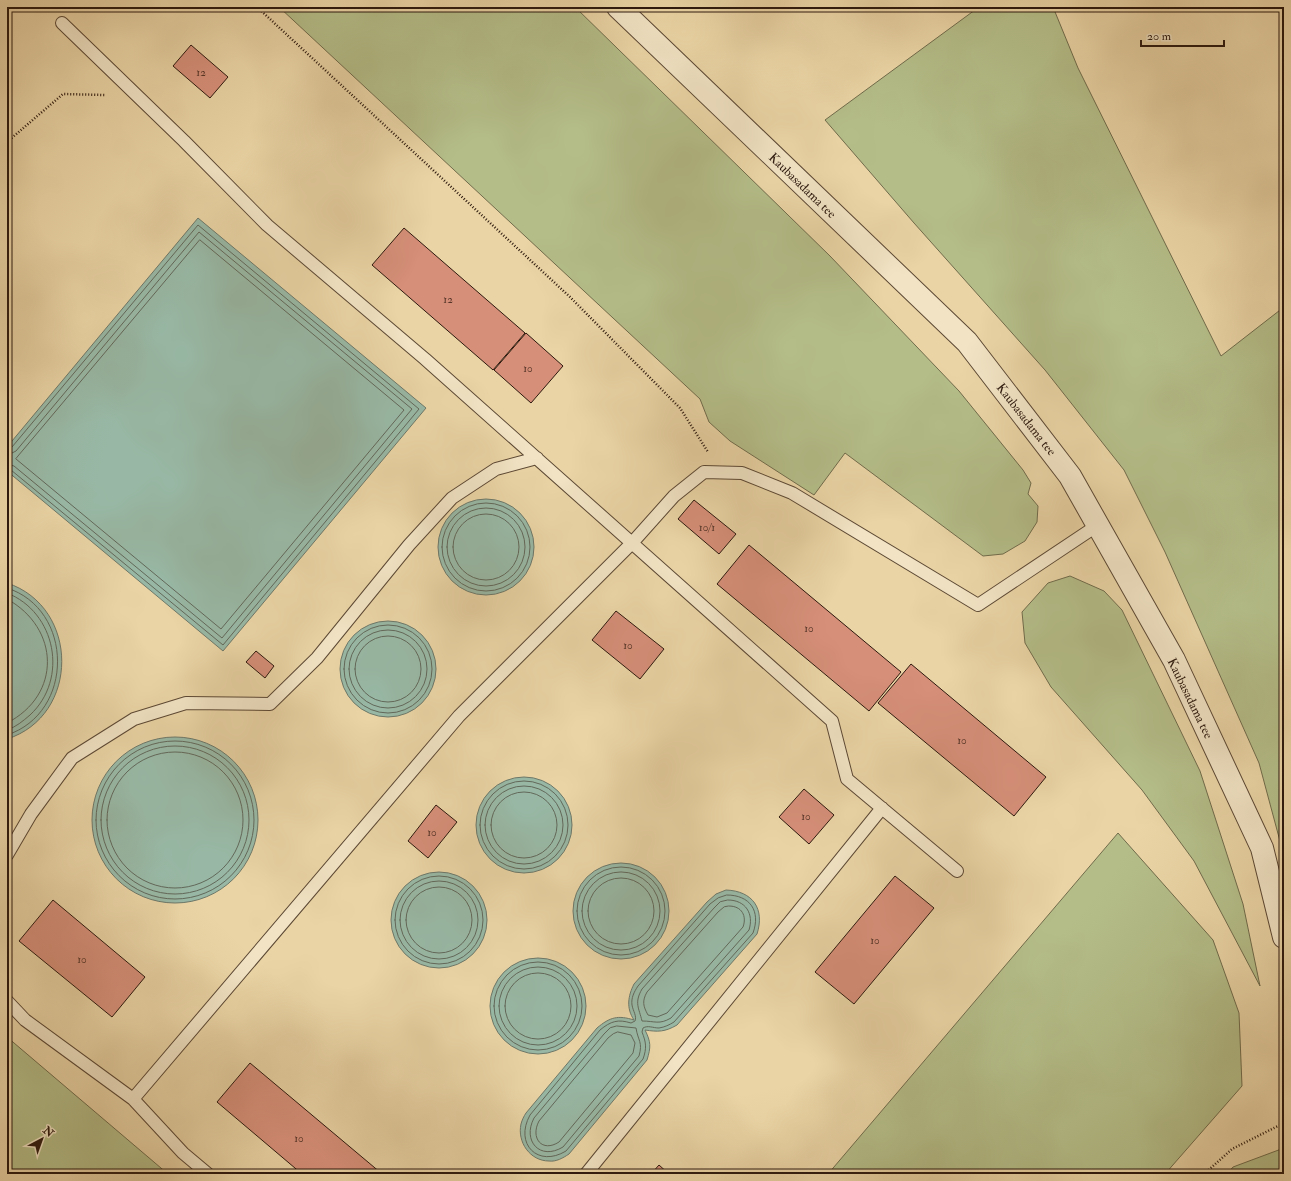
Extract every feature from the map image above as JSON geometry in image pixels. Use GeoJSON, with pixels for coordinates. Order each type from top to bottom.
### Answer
{"type":"FeatureCollection","features":[{"type":"Feature","properties":{"kind":"street","name":"Kaubasadama tee"},"geometry":{"type":"LineString","coordinates":[[618,7],[967,342],[1070,476],[1174,660],[1262,848],[1284,937]]}},
{"type":"Feature","properties":{"kind":"lane"},"geometry":{"type":"LineString","coordinates":[[62,23],[267,225],[425,359],[832,721],[847,780],[957,871]]}},
{"type":"Feature","properties":{"kind":"lane"},"geometry":{"type":"LineString","coordinates":[[7,856],[31,814],[72,758],[134,719],[186,703],[270,704],[317,658],[409,545],[452,498],[496,469],[537,458]]}},
{"type":"Feature","properties":{"kind":"lane"},"geometry":{"type":"LineString","coordinates":[[133,1099],[459,716],[632,542],[674,496],[704,472],[742,473],[792,493],[978,605],[1098,525]]}},
{"type":"Feature","properties":{"kind":"lane"},"geometry":{"type":"LineString","coordinates":[[586,1174],[882,808]]}},
{"type":"Feature","properties":{"kind":"lane"},"geometry":{"type":"LineString","coordinates":[[7,1001],[25,1020],[133,1099],[183,1153],[208,1174]]}},
{"type":"Feature","properties":{"kind":"path"},"geometry":{"type":"LineString","coordinates":[[257,7],[576,302],[680,408],[721,473]]}},
{"type":"Feature","properties":{"kind":"path"},"geometry":{"type":"LineString","coordinates":[[7,142],[63,94],[136,95]]}},
{"type":"Feature","properties":{"kind":"path"},"geometry":{"type":"LineString","coordinates":[[1204,1174],[1232,1149],[1278,1126],[1284,1125]]}},
{"type":"Feature","properties":{"kind":"green space"},"geometry":{"type":"Polygon","coordinates":[[[279,7],[575,7],[830,256],[959,391],[1023,470],[1031,483],[1028,494],[1038,506],[1037,522],[1025,541],[1003,554],[983,556],[845,453],[814,495],[730,441],[709,422],[700,399],[279,7]]]}},
{"type":"Feature","properties":{"kind":"green space"},"geometry":{"type":"Polygon","coordinates":[[[979,7],[1053,7],[1078,68],[1221,356],[1284,307],[1284,856],[1259,763],[1165,552],[1124,470],[1045,370],[914,223],[825,120],[979,7]]]}},
{"type":"Feature","properties":{"kind":"green space"},"geometry":{"type":"Polygon","coordinates":[[[1070,576],[1104,591],[1122,610],[1200,771],[1243,904],[1260,986],[1194,861],[1142,790],[1051,687],[1025,643],[1022,612],[1048,583],[1070,576]]]}},
{"type":"Feature","properties":{"kind":"green space"},"geometry":{"type":"Polygon","coordinates":[[[1118,833],[1213,940],[1239,1013],[1242,1086],[1165,1174],[828,1174],[1118,833]]]}},
{"type":"Feature","properties":{"kind":"green space"},"geometry":{"type":"Polygon","coordinates":[[[7,1037],[168,1174],[7,1174],[7,1037]]]}},
{"type":"Feature","properties":{"kind":"green space"},"geometry":{"type":"Polygon","coordinates":[[[1284,1148],[1284,1174],[1227,1174],[1233,1167],[1284,1148]]]}},
{"type":"Feature","properties":{"kind":"water"},"geometry":{"type":"Polygon","coordinates":[[[198,218],[426,408],[223,651],[7,471],[7,447],[198,218]]]}},
{"type":"Feature","properties":{"kind":"water"},"geometry":{"type":"Polygon","coordinates":[[[486,499],[504,502],[520,513],[531,529],[534,547],[531,565],[520,581],[504,592],[486,595],[468,592],[452,581],[441,565],[438,547],[441,529],[452,513],[468,502],[486,499]]]}},
{"type":"Feature","properties":{"kind":"water"},"geometry":{"type":"Polygon","coordinates":[[[7,583],[31,596],[48,614],[58,637],[62,661],[58,686],[48,708],[31,727],[7,739],[7,583]]]}},
{"type":"Feature","properties":{"kind":"water"},"geometry":{"type":"Polygon","coordinates":[[[388,621],[406,624],[422,635],[433,651],[436,669],[433,687],[422,703],[406,714],[388,717],[370,714],[354,703],[343,687],[340,669],[343,651],[354,635],[370,624],[388,621]]]}},
{"type":"Feature","properties":{"kind":"water"},"geometry":{"type":"Polygon","coordinates":[[[175,737],[191,739],[207,744],[221,751],[234,761],[244,774],[251,788],[256,804],[258,820],[256,836],[251,852],[244,866],[234,879],[221,889],[207,896],[191,901],[175,903],[159,901],[143,896],[129,889],[116,879],[106,866],[99,852],[94,836],[92,820],[94,804],[99,788],[106,774],[116,761],[129,751],[143,744],[159,739],[175,737]]]}},
{"type":"Feature","properties":{"kind":"water"},"geometry":{"type":"Polygon","coordinates":[[[524,777],[542,780],[558,791],[569,807],[572,825],[569,843],[558,859],[542,870],[524,873],[506,870],[490,859],[479,843],[476,825],[479,807],[490,791],[506,780],[524,777]]]}},
{"type":"Feature","properties":{"kind":"water"},"geometry":{"type":"Polygon","coordinates":[[[621,863],[639,866],[655,877],[666,893],[669,911],[666,929],[655,945],[639,956],[621,959],[603,956],[587,945],[576,929],[573,911],[576,893],[587,877],[603,866],[621,863]]]}},
{"type":"Feature","properties":{"kind":"water"},"geometry":{"type":"Polygon","coordinates":[[[439,872],[457,875],[473,886],[484,902],[487,920],[484,938],[473,954],[457,965],[439,968],[421,965],[405,954],[394,938],[391,920],[394,902],[405,886],[421,875],[439,872]]]}},
{"type":"Feature","properties":{"kind":"water"},"geometry":{"type":"Polygon","coordinates":[[[726,890],[743,894],[755,903],[758,909],[759,917],[757,934],[677,1025],[661,1031],[645,1030],[650,1045],[647,1060],[569,1154],[554,1161],[536,1158],[526,1149],[521,1137],[521,1124],[526,1113],[597,1028],[606,1021],[614,1018],[619,1017],[634,1020],[631,1016],[629,1002],[630,993],[634,984],[707,902],[716,894],[726,890]]]}},
{"type":"Feature","properties":{"kind":"water"},"geometry":{"type":"Polygon","coordinates":[[[538,958],[556,961],[572,972],[583,988],[586,1006],[583,1024],[572,1040],[556,1051],[538,1054],[520,1051],[504,1040],[493,1024],[490,1006],[493,988],[504,972],[520,961],[538,958]]]}},
{"type":"Feature","properties":{"kind":"building"},"geometry":{"type":"Polygon","coordinates":[[[191,45],[228,77],[210,98],[173,66],[191,45]]]}},
{"type":"Feature","properties":{"kind":"building"},"geometry":{"type":"Polygon","coordinates":[[[404,228],[525,333],[493,370],[372,265],[404,228]]]}},
{"type":"Feature","properties":{"kind":"building"},"geometry":{"type":"Polygon","coordinates":[[[526,333],[563,366],[531,403],[494,370],[526,333]]]}},
{"type":"Feature","properties":{"kind":"building"},"geometry":{"type":"Polygon","coordinates":[[[694,500],[736,534],[719,554],[678,519],[694,500]]]}},
{"type":"Feature","properties":{"kind":"building"},"geometry":{"type":"Polygon","coordinates":[[[749,545],[901,672],[869,711],[717,584],[749,545]]]}},
{"type":"Feature","properties":{"kind":"building"},"geometry":{"type":"Polygon","coordinates":[[[616,611],[664,649],[640,679],[592,640],[616,611]]]}},
{"type":"Feature","properties":{"kind":"building"},"geometry":{"type":"Polygon","coordinates":[[[256,651],[274,666],[265,678],[246,662],[256,651]]]}},
{"type":"Feature","properties":{"kind":"building"},"geometry":{"type":"Polygon","coordinates":[[[911,664],[1046,777],[1014,816],[878,703],[911,664]]]}},
{"type":"Feature","properties":{"kind":"building"},"geometry":{"type":"Polygon","coordinates":[[[804,789],[834,815],[809,844],[779,817],[804,789]]]}},
{"type":"Feature","properties":{"kind":"building"},"geometry":{"type":"Polygon","coordinates":[[[436,805],[457,822],[428,858],[408,841],[436,805]]]}},
{"type":"Feature","properties":{"kind":"building"},"geometry":{"type":"Polygon","coordinates":[[[895,876],[934,908],[854,1004],[815,972],[895,876]]]}},
{"type":"Feature","properties":{"kind":"building"},"geometry":{"type":"Polygon","coordinates":[[[53,900],[145,977],[112,1017],[19,941],[53,900]]]}},
{"type":"Feature","properties":{"kind":"building"},"geometry":{"type":"Polygon","coordinates":[[[250,1063],[381,1173],[302,1174],[217,1102],[250,1063]]]}},
{"type":"Feature","properties":{"kind":"building"},"geometry":{"type":"Polygon","coordinates":[[[659,1165],[669,1174],[651,1174],[659,1165]]]}}]}
